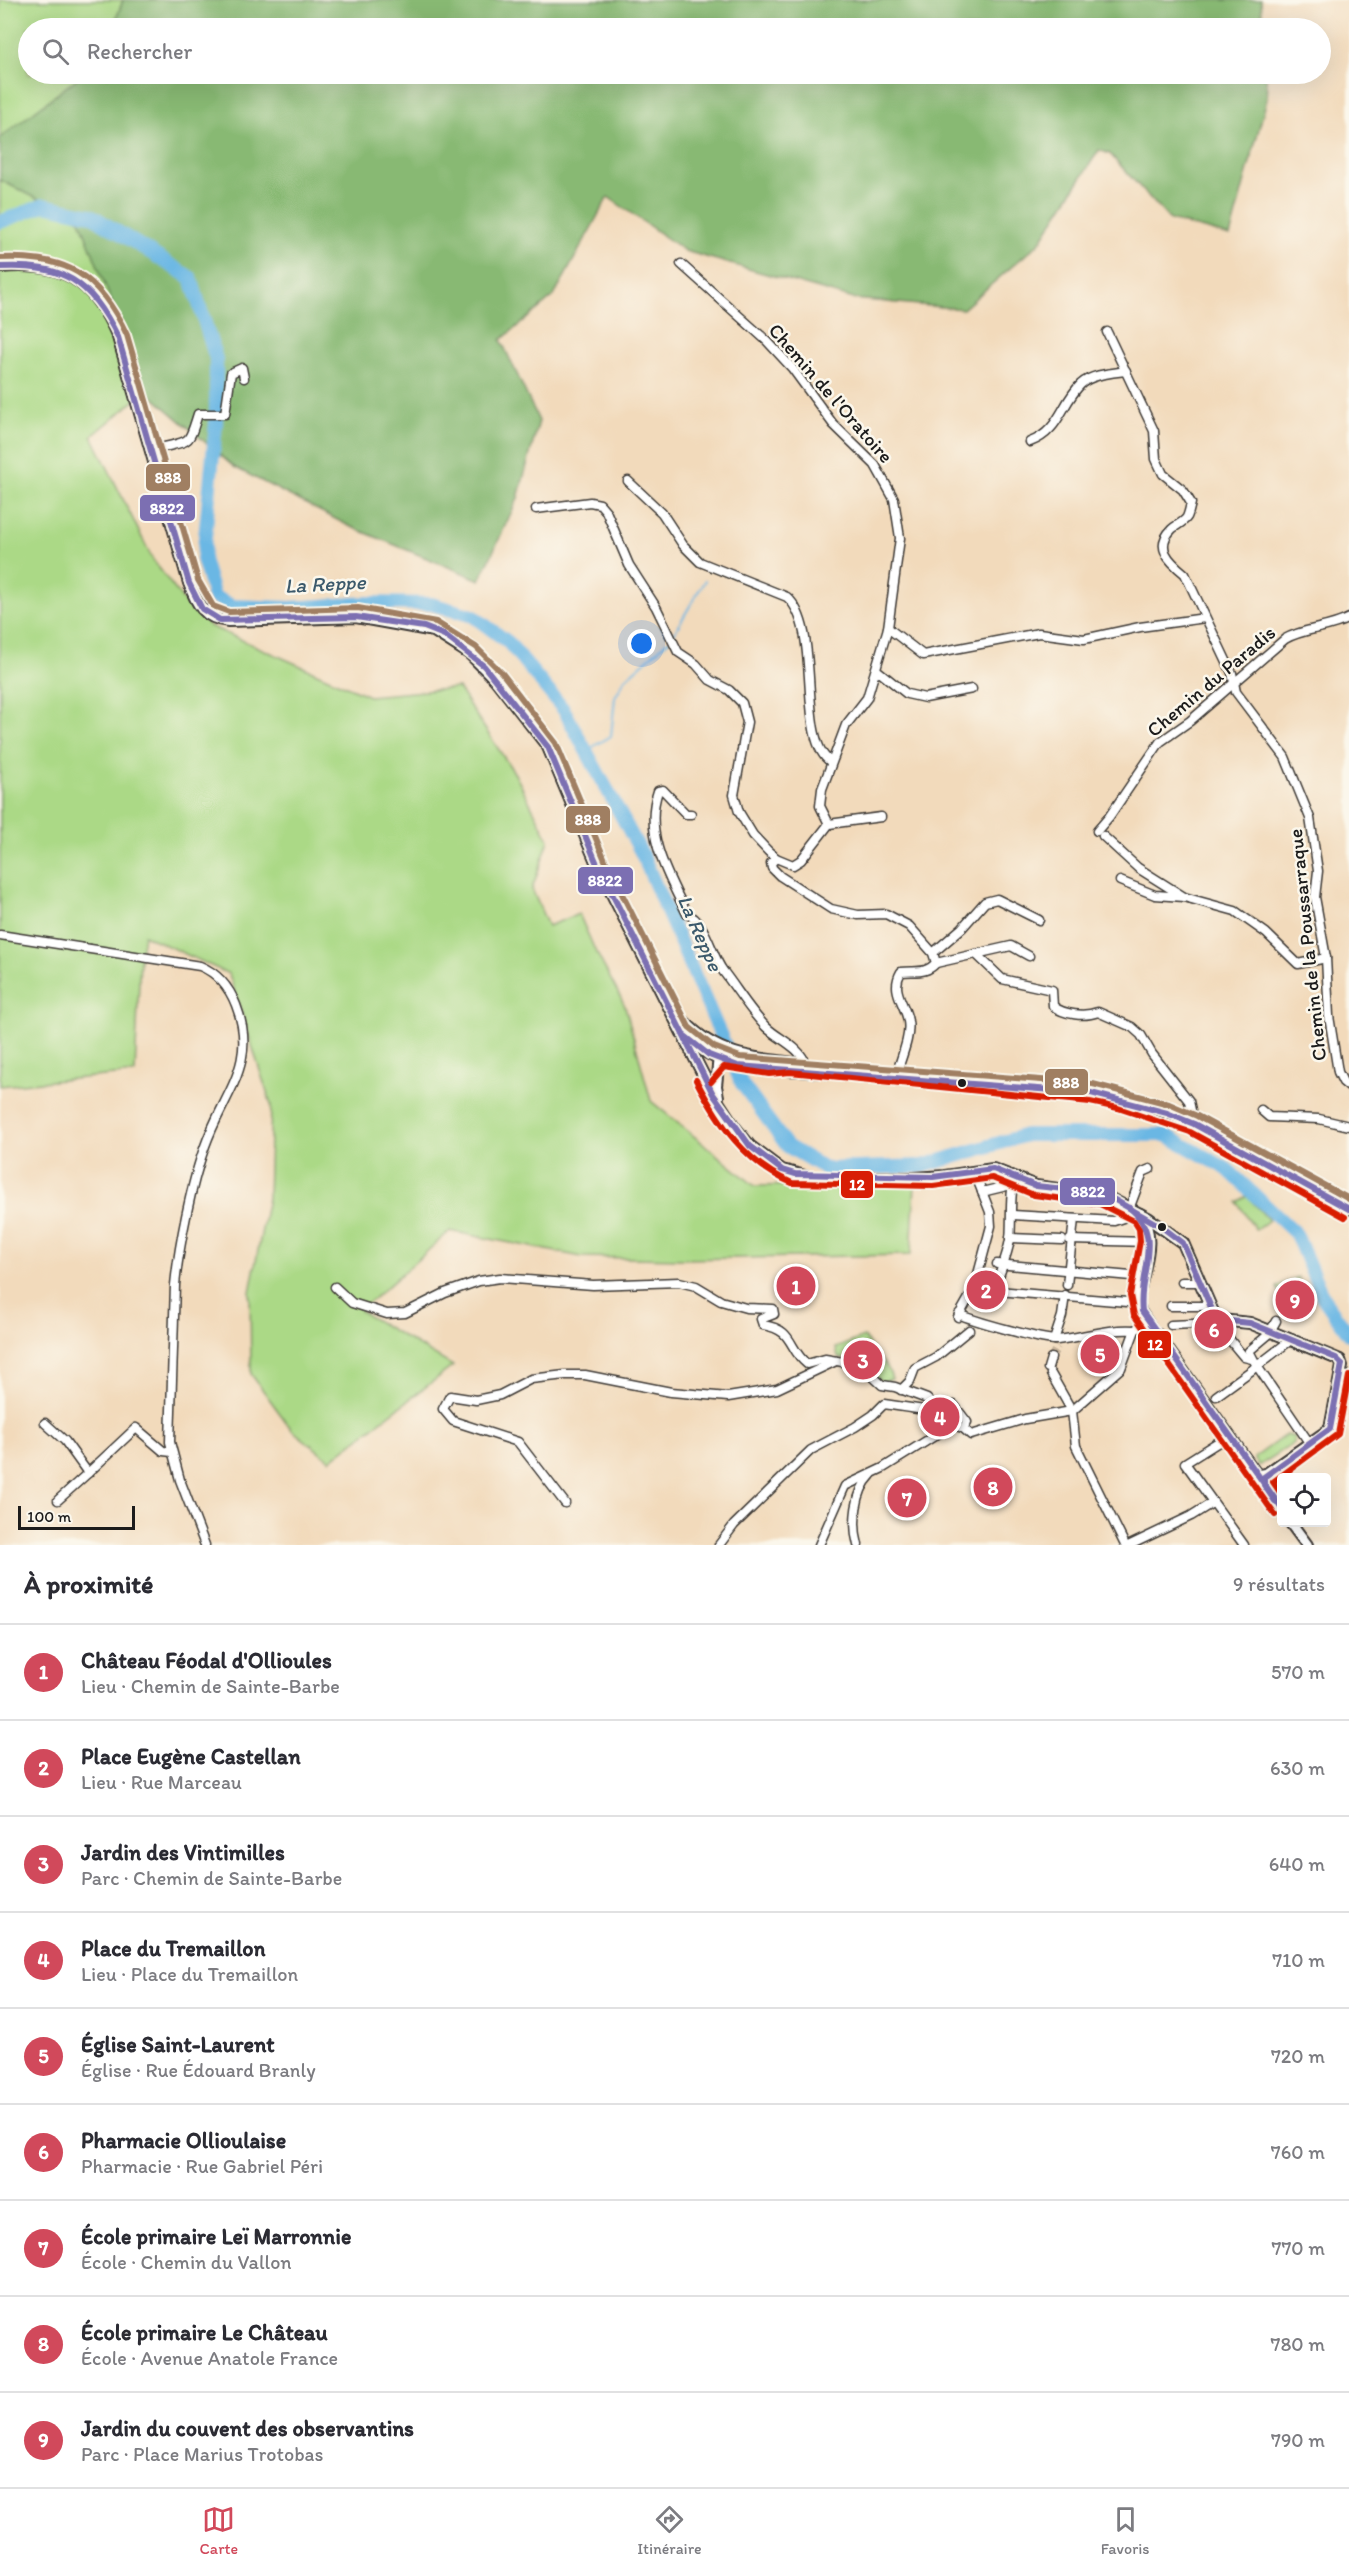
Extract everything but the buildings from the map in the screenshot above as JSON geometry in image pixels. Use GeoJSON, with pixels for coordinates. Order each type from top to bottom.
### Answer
{"type":"FeatureCollection","features":[{"type":"Feature","properties":{"kind":"main road"},"geometry":{"type":"LineString","coordinates":[[0,267],[43,266],[63,272],[82,284],[102,306],[118,336],[189,583],[199,606],[212,618],[228,621],[356,617],[424,627],[444,635],[484,666],[548,747],[597,864],[682,1033],[720,1106],[750,1146],[782,1170],[795,1174],[914,1178],[945,1176],[993,1168],[1013,1182],[1093,1192],[1135,1211],[1170,1232],[1183,1243],[1211,1306],[1221,1321],[1273,1326],[1292,1340],[1346,1362],[1332,1425],[1327,1432],[1266,1474],[1260,1475],[1253,1472]]}},
{"type":"Feature","properties":{"kind":"main road"},"geometry":{"type":"LineString","coordinates":[[663,995],[718,1056],[770,1065],[790,1063],[897,1072],[1120,1099],[1194,1124],[1349,1209]]}},
{"type":"Feature","properties":{"kind":"main road"},"geometry":{"type":"LineString","coordinates":[[682,1033],[738,1066],[962,1084],[978,1083]]}},
{"type":"Feature","properties":{"kind":"main road"},"geometry":{"type":"LineString","coordinates":[[704,1076],[718,1056]]}},
{"type":"Feature","properties":{"kind":"main road"},"geometry":{"type":"LineString","coordinates":[[718,1056],[716,1086],[720,1106]]}},
{"type":"Feature","properties":{"kind":"main road"},"geometry":{"type":"LineString","coordinates":[[718,1077],[738,1066]]}},
{"type":"Feature","properties":{"kind":"main road"},"geometry":{"type":"LineString","coordinates":[[1135,1211],[1148,1226],[1149,1242],[1139,1299]]}},
{"type":"Feature","properties":{"kind":"main road"},"geometry":{"type":"LineString","coordinates":[[1149,1242],[1160,1233],[1170,1232]]}},
{"type":"Feature","properties":{"kind":"main road"},"geometry":{"type":"LineString","coordinates":[[1156,1334],[1210,1401],[1228,1436],[1277,1504]]}},
{"type":"Feature","properties":{"kind":"main road"},"geometry":{"type":"LineString","coordinates":[[1266,1474],[1263,1482],[1267,1490]]}},
{"type":"Feature","properties":{"kind":"main road"},"geometry":{"type":"LineString","coordinates":[[1293,1527],[1306,1545]]}},
{"type":"Feature","properties":{"kind":"street","name":"Chemin de l'Oratoire"},"geometry":{"type":"LineString","coordinates":[[681,264],[767,340],[792,368],[833,424],[875,465],[894,500],[900,531],[897,574],[888,628],[867,698],[846,725],[822,789],[820,806],[829,824]]}},
{"type":"Feature","properties":{"kind":"street","name":"Chemin de la Poussarraque"},"geometry":{"type":"LineString","coordinates":[[1107,332],[1154,431],[1156,459],[1163,474],[1183,490],[1191,503],[1187,518],[1164,538],[1163,546],[1171,563],[1185,574],[1232,673],[1236,692],[1285,757],[1310,818],[1318,871],[1315,897],[1326,958],[1329,1016],[1338,1072],[1343,1082],[1349,1087]]}},
{"type":"Feature","properties":{"kind":"street"},"geometry":{"type":"LineString","coordinates":[[156,468],[161,463],[160,448],[187,442],[192,437],[198,414],[225,414],[231,373],[242,368],[244,378]]}},
{"type":"Feature","properties":{"kind":"street"},"geometry":{"type":"LineString","coordinates":[[1030,442],[1045,437],[1082,383],[1103,374],[1126,371]]}},
{"type":"Feature","properties":{"kind":"street"},"geometry":{"type":"LineString","coordinates":[[628,481],[662,513],[683,545],[700,562],[787,597],[795,604],[800,612],[806,634],[809,689],[819,743],[824,757],[831,762]]}},
{"type":"Feature","properties":{"kind":"street"},"geometry":{"type":"LineString","coordinates":[[536,509],[590,502],[600,504],[606,511],[629,565],[656,607],[678,652],[696,664],[710,680],[729,690],[742,703],[747,722],[734,795],[739,812],[753,835],[776,858],[793,865],[801,860],[829,824],[881,817]]}},
{"type":"Feature","properties":{"kind":"street"},"geometry":{"type":"LineString","coordinates":[[888,628],[923,655],[1040,633],[1083,639],[1140,627],[1205,618]]}},
{"type":"Feature","properties":{"kind":"street","name":"Chemin du Paradis"},"geometry":{"type":"LineString","coordinates":[[1184,897],[1138,868],[1100,834],[1109,817],[1160,742],[1190,721],[1293,635],[1326,629],[1349,618]]}},
{"type":"Feature","properties":{"kind":"street"},"geometry":{"type":"LineString","coordinates":[[877,670],[907,694],[925,698],[972,689]]}},
{"type":"Feature","properties":{"kind":"street"},"geometry":{"type":"LineString","coordinates":[[692,814],[686,814],[663,790],[658,791],[654,815],[660,857],[687,914],[693,916],[703,930],[722,969],[766,1028],[800,1054],[806,1065]]}},
{"type":"Feature","properties":{"kind":"street"},"geometry":{"type":"LineString","coordinates":[[776,858],[771,863],[772,868],[831,909],[858,915],[886,914],[914,930],[934,958]]}},
{"type":"Feature","properties":{"kind":"street"},"geometry":{"type":"LineString","coordinates":[[1120,881],[1155,895],[1184,897],[1235,911],[1266,933],[1298,964],[1326,958]]}},
{"type":"Feature","properties":{"kind":"street"},"geometry":{"type":"LineString","coordinates":[[897,1072],[909,1022],[896,989],[897,979],[901,972],[923,972],[985,902],[997,899],[1039,920]]}},
{"type":"Feature","properties":{"kind":"street"},"geometry":{"type":"LineString","coordinates":[[0,934],[200,966],[222,981],[233,997],[242,1020],[244,1043],[242,1063],[238,1078],[204,1148],[177,1264],[169,1430],[172,1452],[205,1545]]}},
{"type":"Feature","properties":{"kind":"street"},"geometry":{"type":"LineString","coordinates":[[934,958],[976,954],[1011,945],[1029,956]]}},
{"type":"Feature","properties":{"kind":"street"},"geometry":{"type":"LineString","coordinates":[[976,954],[1002,979],[1052,990],[1053,1006],[1058,1010],[1086,1015],[1098,1012],[1132,1027],[1141,1035],[1152,1054],[1190,1101],[1194,1124]]}},
{"type":"Feature","properties":{"kind":"street"},"geometry":{"type":"LineString","coordinates":[[1261,1110],[1269,1117],[1319,1119],[1349,1126]]}},
{"type":"Feature","properties":{"kind":"street"},"geometry":{"type":"LineString","coordinates":[[1013,1215],[1114,1221],[1135,1211],[1143,1172],[1149,1169]]}},
{"type":"Feature","properties":{"kind":"street"},"geometry":{"type":"LineString","coordinates":[[974,1171],[990,1212],[991,1226],[974,1289],[958,1315],[974,1326]]}},
{"type":"Feature","properties":{"kind":"street"},"geometry":{"type":"LineString","coordinates":[[982,1192],[1013,1182],[1010,1238],[999,1264],[994,1291]]}},
{"type":"Feature","properties":{"kind":"street"},"geometry":{"type":"LineString","coordinates":[[1067,1285],[1068,1240],[1074,1219]]}},
{"type":"Feature","properties":{"kind":"street"},"geometry":{"type":"LineString","coordinates":[[1010,1238],[1149,1242]]}},
{"type":"Feature","properties":{"kind":"street"},"geometry":{"type":"LineString","coordinates":[[975,1253],[981,1262]]}},
{"type":"Feature","properties":{"kind":"street"},"geometry":{"type":"LineString","coordinates":[[999,1264],[1142,1277]]}},
{"type":"Feature","properties":{"kind":"street"},"geometry":{"type":"LineString","coordinates":[[335,1287],[352,1303],[387,1314],[405,1312],[445,1293],[479,1281],[500,1278],[593,1285],[679,1282],[696,1286],[721,1301],[746,1308],[773,1309],[774,1314],[761,1319],[763,1325],[789,1335],[799,1358],[807,1364],[825,1359],[866,1370],[882,1385],[927,1399],[950,1427]]}},
{"type":"Feature","properties":{"kind":"street"},"geometry":{"type":"LineString","coordinates":[[1182,1282],[1201,1282]]}},
{"type":"Feature","properties":{"kind":"street"},"geometry":{"type":"LineString","coordinates":[[974,1289],[1139,1299],[1147,1320],[1156,1334]]}},
{"type":"Feature","properties":{"kind":"street"},"geometry":{"type":"LineString","coordinates":[[1055,1343],[1065,1296]]}},
{"type":"Feature","properties":{"kind":"street"},"geometry":{"type":"LineString","coordinates":[[1171,1306],[1211,1306]]}},
{"type":"Feature","properties":{"kind":"street"},"geometry":{"type":"LineString","coordinates":[[819,1545],[845,1486],[874,1473],[950,1427],[963,1428],[971,1435],[1025,1419],[1072,1411],[1121,1368],[1135,1330],[1147,1320]]}},
{"type":"Feature","properties":{"kind":"street"},"geometry":{"type":"LineString","coordinates":[[1171,1325],[1221,1321],[1228,1338],[1244,1358],[1267,1379],[1310,1444]]}},
{"type":"Feature","properties":{"kind":"street"},"geometry":{"type":"LineString","coordinates":[[901,1390],[910,1381],[915,1368],[936,1357],[974,1326],[997,1325],[1055,1343],[1135,1330]]}},
{"type":"Feature","properties":{"kind":"street"},"geometry":{"type":"LineString","coordinates":[[1254,1365],[1249,1351],[1273,1326]]}},
{"type":"Feature","properties":{"kind":"street"},"geometry":{"type":"LineString","coordinates":[[1210,1401],[1254,1365],[1292,1340]]}},
{"type":"Feature","properties":{"kind":"street"},"geometry":{"type":"LineString","coordinates":[[1052,1358],[1049,1371],[1072,1411],[1076,1446],[1125,1545]]}},
{"type":"Feature","properties":{"kind":"street"},"geometry":{"type":"LineString","coordinates":[[565,1503],[518,1442],[453,1420],[443,1408],[450,1396],[476,1400],[500,1395],[531,1379],[566,1374],[585,1375],[671,1392],[728,1397],[777,1389],[832,1365],[836,1361]]}},
{"type":"Feature","properties":{"kind":"street"},"geometry":{"type":"LineString","coordinates":[[719,1545],[734,1525],[811,1450],[855,1427],[884,1404],[934,1408]]}},
{"type":"Feature","properties":{"kind":"street"},"geometry":{"type":"LineString","coordinates":[[954,1405],[967,1422],[963,1428]]}},
{"type":"Feature","properties":{"kind":"street"},"geometry":{"type":"LineString","coordinates":[[45,1423],[65,1441],[88,1473]]}},
{"type":"Feature","properties":{"kind":"street"},"geometry":{"type":"LineString","coordinates":[[58,1500],[136,1428],[163,1451],[172,1452]]}},
{"type":"Feature","properties":{"kind":"street"},"geometry":{"type":"LineString","coordinates":[[1228,1436],[1185,1463],[1244,1545]]}},
{"type":"Feature","properties":{"kind":"street"},"geometry":{"type":"LineString","coordinates":[[858,1545],[855,1533],[858,1501],[865,1482],[874,1473]]}},
{"type":"Feature","properties":{"kind":"street"},"geometry":{"type":"LineString","coordinates":[[839,1498],[851,1491],[858,1501]]}},
{"type":"Feature","properties":{"kind":"street"},"geometry":{"type":"LineString","coordinates":[[1130,1545],[1191,1516],[1212,1503]]}},
{"type":"Feature","properties":{"kind":"green space"},"geometry":{"type":"Polygon","coordinates":[[[0,0],[123,0],[117,18],[18,18],[18,84],[70,84],[0,138],[0,0]]]}},
{"type":"Feature","properties":{"kind":"green space"},"geometry":{"type":"Polygon","coordinates":[[[123,0],[1261,0],[1262,18],[117,18],[123,0]]]}},
{"type":"Feature","properties":{"kind":"green space"},"geometry":{"type":"Polygon","coordinates":[[[70,84],[1266,84],[1267,99],[1230,236],[1170,220],[1110,154],[1099,150],[1039,243],[963,309],[854,299],[685,251],[608,197],[554,296],[501,340],[539,421],[518,498],[480,580],[349,526],[234,467],[146,391],[80,220],[0,180],[0,138],[70,84]]]}},
{"type":"Feature","properties":{"kind":"green space"},"geometry":{"type":"Polygon","coordinates":[[[0,180],[80,219],[146,391],[92,436],[153,560],[186,604],[210,626],[369,696],[458,688],[515,774],[549,840],[532,889],[548,926],[579,914],[625,1006],[651,1101],[755,1186],[915,1183],[911,1255],[682,1259],[582,1257],[450,1231],[360,1311],[453,1366],[330,1460],[292,1430],[251,1374],[250,1292],[268,1198],[271,1105],[229,974],[144,935],[140,959],[135,1073],[0,1086],[0,180]]]}},
{"type":"Feature","properties":{"kind":"green space"},"geometry":{"type":"Polygon","coordinates":[[[1247,1196],[1269,1220],[1256,1230],[1237,1202],[1247,1196]]]}},
{"type":"Feature","properties":{"kind":"green space"},"geometry":{"type":"Polygon","coordinates":[[[1298,1277],[1311,1307],[1289,1317],[1277,1287],[1298,1277]]]}},
{"type":"Feature","properties":{"kind":"green space"},"geometry":{"type":"Polygon","coordinates":[[[864,1337],[889,1370],[892,1379],[883,1382],[857,1362],[838,1358],[836,1348],[864,1337]]]}},
{"type":"Feature","properties":{"kind":"green space"},"geometry":{"type":"Polygon","coordinates":[[[1287,1434],[1292,1437],[1295,1435],[1294,1443],[1259,1466],[1254,1458],[1287,1434]]]}},
{"type":"Feature","properties":{"kind":"waterway","name":"La Reppe"},"geometry":{"type":"LineString","coordinates":[[0,222],[44,205],[91,215],[191,278],[216,359],[216,423],[203,559],[214,597],[232,606],[290,608],[368,603],[431,604],[473,616],[508,642],[564,710],[642,854],[725,1045]]}},
{"type":"Feature","properties":{"kind":"waterway"},"geometry":{"type":"LineString","coordinates":[[673,635],[705,580]]}},
{"type":"Feature","properties":{"kind":"waterway"},"geometry":{"type":"LineString","coordinates":[[586,751],[611,736],[615,697],[625,679],[669,640]]}},
{"type":"Feature","properties":{"kind":"waterway","name":"La Reppe"},"geometry":{"type":"LineString","coordinates":[[737,1073],[742,1084],[787,1146],[826,1169],[923,1166],[1026,1135],[1166,1135],[1227,1169],[1296,1234],[1323,1298],[1349,1334]]}},
{"type":"Feature","properties":{"kind":"tunnel"},"geometry":{"type":"LineString","coordinates":[[1051,1358],[1057,1347]]}},
{"type":"Feature","properties":{"kind":"transit line","name":"888"},"geometry":{"type":"LineString","coordinates":[[0,258],[44,260],[78,272],[105,297],[116,314],[127,335],[198,580],[213,606],[229,612],[358,608],[436,622],[476,647],[502,673],[556,743],[605,860],[689,1027],[714,1047],[740,1057],[1093,1084],[1169,1104],[1197,1116],[1349,1199]]}},
{"type":"Feature","properties":{"kind":"transit line","name":"8822"},"geometry":{"type":"LineString","coordinates":[[0,267],[22,267],[58,273],[85,289],[107,318],[118,337],[189,583],[202,609],[220,620],[356,617],[424,627],[444,635],[484,666],[548,747],[597,864],[713,1094],[750,1146],[782,1170],[795,1174],[933,1177],[993,1169],[1036,1186],[1093,1192],[1115,1200],[1162,1227],[1183,1243],[1213,1312],[1220,1320],[1250,1323],[1336,1358],[1342,1364]]}},
{"type":"Feature","properties":{"kind":"transit line","name":"8822"},"geometry":{"type":"LineString","coordinates":[[685,1036],[709,1055],[738,1066],[1091,1093],[1167,1113],[1194,1124],[1349,1209]]}},
{"type":"Feature","properties":{"kind":"transit line","name":"12"},"geometry":{"type":"LineString","coordinates":[[711,1082],[724,1067],[769,1074],[790,1072],[1090,1102],[1118,1108],[1190,1132],[1345,1217]]}},
{"type":"Feature","properties":{"kind":"transit line","name":"12"},"geometry":{"type":"LineString","coordinates":[[696,1080],[724,1127],[747,1153],[760,1165],[792,1183],[933,1186],[992,1178],[1034,1195],[1100,1204],[1134,1221],[1139,1229],[1140,1241],[1130,1295],[1134,1315],[1275,1515]]}},
{"type":"Feature","properties":{"kind":"transit line","name":"8822"},"geometry":{"type":"LineString","coordinates":[[1130,1208],[1140,1219],[1146,1231],[1148,1243],[1141,1297],[1142,1311],[1277,1502]]}},
{"type":"Feature","properties":{"kind":"transit line","name":"8822"},"geometry":{"type":"LineString","coordinates":[[1275,1501],[1264,1485],[1264,1477],[1330,1429],[1342,1364]]}},
{"type":"Feature","properties":{"kind":"transit line","name":"12"},"geometry":{"type":"LineString","coordinates":[[1285,1473],[1338,1434],[1349,1376]]}},
{"type":"Feature","properties":{"kind":"transit line","name":"12"},"geometry":{"type":"LineString","coordinates":[[1277,1479],[1273,1482],[1277,1488]]}},
{"type":"Feature","properties":{"kind":"place","name":"Château Féodal d'Ollioules"},"geometry":{"type":"Point","coordinates":[796,1286]}},
{"type":"Feature","properties":{"kind":"place","name":"Place Eugène Castellan"},"geometry":{"type":"Point","coordinates":[986,1290]}},
{"type":"Feature","properties":{"kind":"place","name":"Jardin du couvent des observantins"},"geometry":{"type":"Point","coordinates":[1295,1300]}},
{"type":"Feature","properties":{"kind":"place","name":"Pharmacie Ollioulaise"},"geometry":{"type":"Point","coordinates":[1214,1329]}},
{"type":"Feature","properties":{"kind":"place","name":"Église Saint-Laurent"},"geometry":{"type":"Point","coordinates":[1100,1354]}},
{"type":"Feature","properties":{"kind":"place","name":"Jardin des Vintimilles"},"geometry":{"type":"Point","coordinates":[863,1360]}},
{"type":"Feature","properties":{"kind":"place","name":"Place du Tremaillon"},"geometry":{"type":"Point","coordinates":[940,1417]}},
{"type":"Feature","properties":{"kind":"place","name":"École primaire Le Château"},"geometry":{"type":"Point","coordinates":[993,1487]}},
{"type":"Feature","properties":{"kind":"place","name":"École primaire Leï Marronnie"},"geometry":{"type":"Point","coordinates":[907,1498]}}]}
